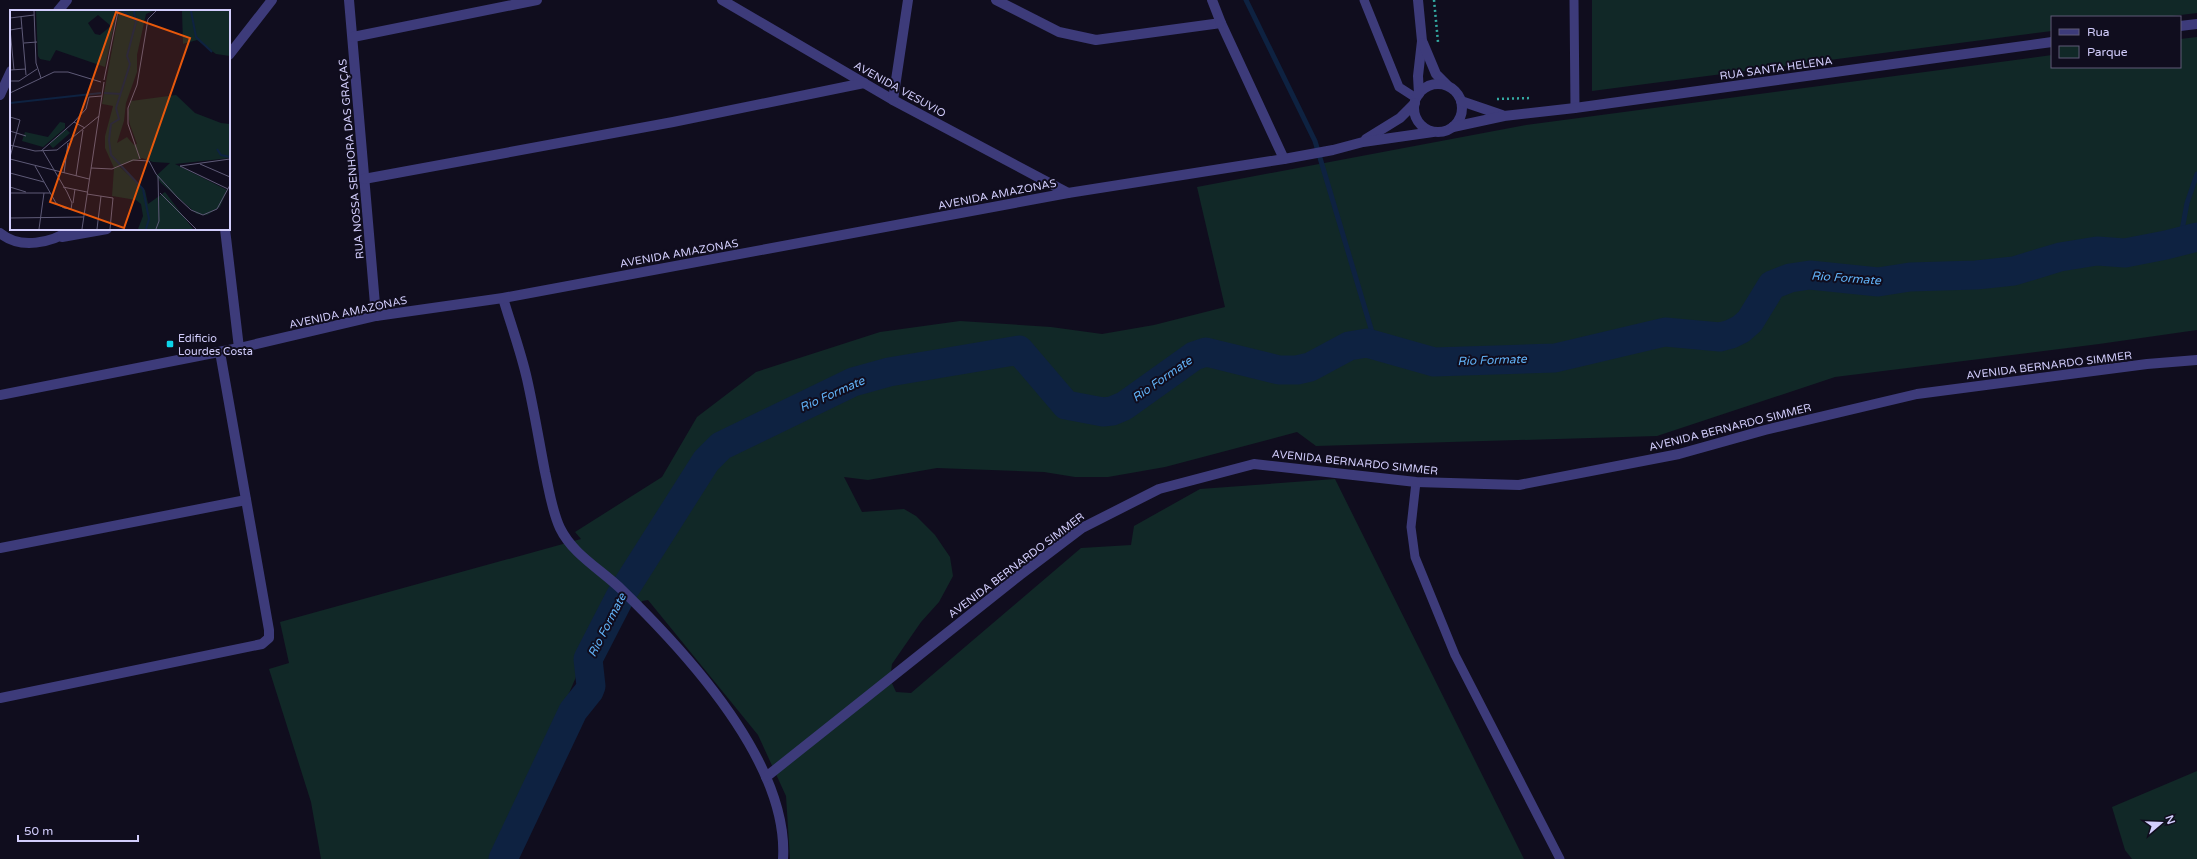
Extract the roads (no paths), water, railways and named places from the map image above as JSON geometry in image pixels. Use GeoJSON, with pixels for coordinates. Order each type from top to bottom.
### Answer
{"type":"FeatureCollection","features":[{"type":"Feature","properties":{"kind":"street"},"geometry":{"type":"LineString","coordinates":[[59,10],[67,0]]}},
{"type":"Feature","properties":{"kind":"street"},"geometry":{"type":"LineString","coordinates":[[230,54],[272,0]]}},
{"type":"Feature","properties":{"kind":"street","name":"RUA NOSSA SENHORA DAS GRAÇAS"},"geometry":{"type":"LineString","coordinates":[[349,0],[376,316]]}},
{"type":"Feature","properties":{"kind":"street"},"geometry":{"type":"LineString","coordinates":[[353,37],[538,0]]}},
{"type":"Feature","properties":{"kind":"street","name":"AVENIDA VESUVIO"},"geometry":{"type":"LineString","coordinates":[[722,0],[893,100],[1068,193]]}},
{"type":"Feature","properties":{"kind":"street"},"geometry":{"type":"LineString","coordinates":[[893,100],[908,0]]}},
{"type":"Feature","properties":{"kind":"street"},"geometry":{"type":"LineString","coordinates":[[996,0],[1059,32],[1096,40],[1221,23]]}},
{"type":"Feature","properties":{"kind":"street"},"geometry":{"type":"LineString","coordinates":[[1212,0],[1221,23],[1284,159]]}},
{"type":"Feature","properties":{"kind":"street"},"geometry":{"type":"LineString","coordinates":[[1418,0],[1422,41],[1415,113],[1418,121],[1425,128],[1433,132],[1444,132],[1453,127],[1461,116],[1461,101],[1454,90],[1447,86],[1436,74],[1422,41]]}},
{"type":"Feature","properties":{"kind":"street"},"geometry":{"type":"LineString","coordinates":[[2181,26],[2197,24]]}},
{"type":"Feature","properties":{"kind":"street","name":"RUA SANTA HELENA"},"geometry":{"type":"LineString","coordinates":[[1453,127],[1504,116],[1575,108],[2051,42]]}},
{"type":"Feature","properties":{"kind":"street"},"geometry":{"type":"LineString","coordinates":[[0,95],[10,73]]}},
{"type":"Feature","properties":{"kind":"street"},"geometry":{"type":"LineString","coordinates":[[364,179],[673,122],[864,83]]}},
{"type":"Feature","properties":{"kind":"street"},"geometry":{"type":"LineString","coordinates":[[1417,99],[1431,85],[1447,86]]}},
{"type":"Feature","properties":{"kind":"street","name":"AVENIDA AMAZONAS"},"geometry":{"type":"LineString","coordinates":[[1363,142],[1400,118],[1417,99]]}},
{"type":"Feature","properties":{"kind":"street","name":"RUA SANTA HELENA"},"geometry":{"type":"LineString","coordinates":[[1461,101],[1504,116]]}},
{"type":"Feature","properties":{"kind":"street","name":"AVENIDA AMAZONAS"},"geometry":{"type":"LineString","coordinates":[[0,395],[220,352],[376,316],[503,298],[1068,193],[1284,159],[1333,150],[1363,142],[1433,132]]}},
{"type":"Feature","properties":{"kind":"street"},"geometry":{"type":"LineString","coordinates":[[57,238],[70,230]]}},
{"type":"Feature","properties":{"kind":"street"},"geometry":{"type":"LineString","coordinates":[[0,233],[8,240],[39,243],[57,238],[102,230]]}},
{"type":"Feature","properties":{"kind":"street"},"geometry":{"type":"LineString","coordinates":[[225,230],[239,348]]}},
{"type":"Feature","properties":{"kind":"street"},"geometry":{"type":"LineString","coordinates":[[503,298],[527,379],[549,493],[560,528],[568,542],[580,554],[612,580],[643,610],[729,709],[749,742],[766,777],[779,814],[784,849],[783,859]]}},
{"type":"Feature","properties":{"kind":"street"},"geometry":{"type":"LineString","coordinates":[[0,698],[266,641],[269,638],[269,630],[220,352]]}},
{"type":"Feature","properties":{"kind":"street","name":"AVENIDA BERNARDO SIMMER"},"geometry":{"type":"LineString","coordinates":[[766,777],[1020,575],[1082,528],[1160,489],[1254,464],[1416,482],[1520,485],[1679,454],[1765,430],[1917,394],[2147,364],[2197,360]]}},
{"type":"Feature","properties":{"kind":"street"},"geometry":{"type":"LineString","coordinates":[[0,548],[246,500]]}},
{"type":"Feature","properties":{"kind":"lane"},"geometry":{"type":"LineString","coordinates":[[1364,0],[1399,88],[1417,99]]}},
{"type":"Feature","properties":{"kind":"lane"},"geometry":{"type":"LineString","coordinates":[[1574,0],[1575,108]]}},
{"type":"Feature","properties":{"kind":"lane"},"geometry":{"type":"LineString","coordinates":[[1416,482],[1411,527],[1415,557],[1455,655],[1560,859]]}},
{"type":"Feature","properties":{"kind":"waterway"},"geometry":{"type":"LineString","coordinates":[[1246,0],[1315,141],[1372,332],[1369,343]]}},
{"type":"Feature","properties":{"kind":"waterway"},"geometry":{"type":"LineString","coordinates":[[2180,241],[2187,203],[2197,174]]}},
{"type":"Feature","properties":{"kind":"waterway","name":"Rio Formate"},"geometry":{"type":"LineString","coordinates":[[503,859],[573,711],[589,691],[591,686],[588,659],[621,595],[706,461],[721,446],[853,382],[889,372],[1019,350],[1066,405],[1103,412],[1112,411],[1124,406],[1194,356],[1206,352],[1279,370],[1297,370],[1310,367],[1349,346],[1367,343],[1434,362],[1555,358],[1665,332],[1720,337],[1731,334],[1741,329],[1750,321],[1772,285],[1790,278],[1810,275],[1878,282],[1910,277],[1976,275],[2014,271],[2060,257],[2097,251],[2125,253],[2197,237]]}},
{"type":"Feature","properties":{"kind":"place","name":"Edificio Lourdes Costa"},"geometry":{"type":"Point","coordinates":[170,344]}}]}
